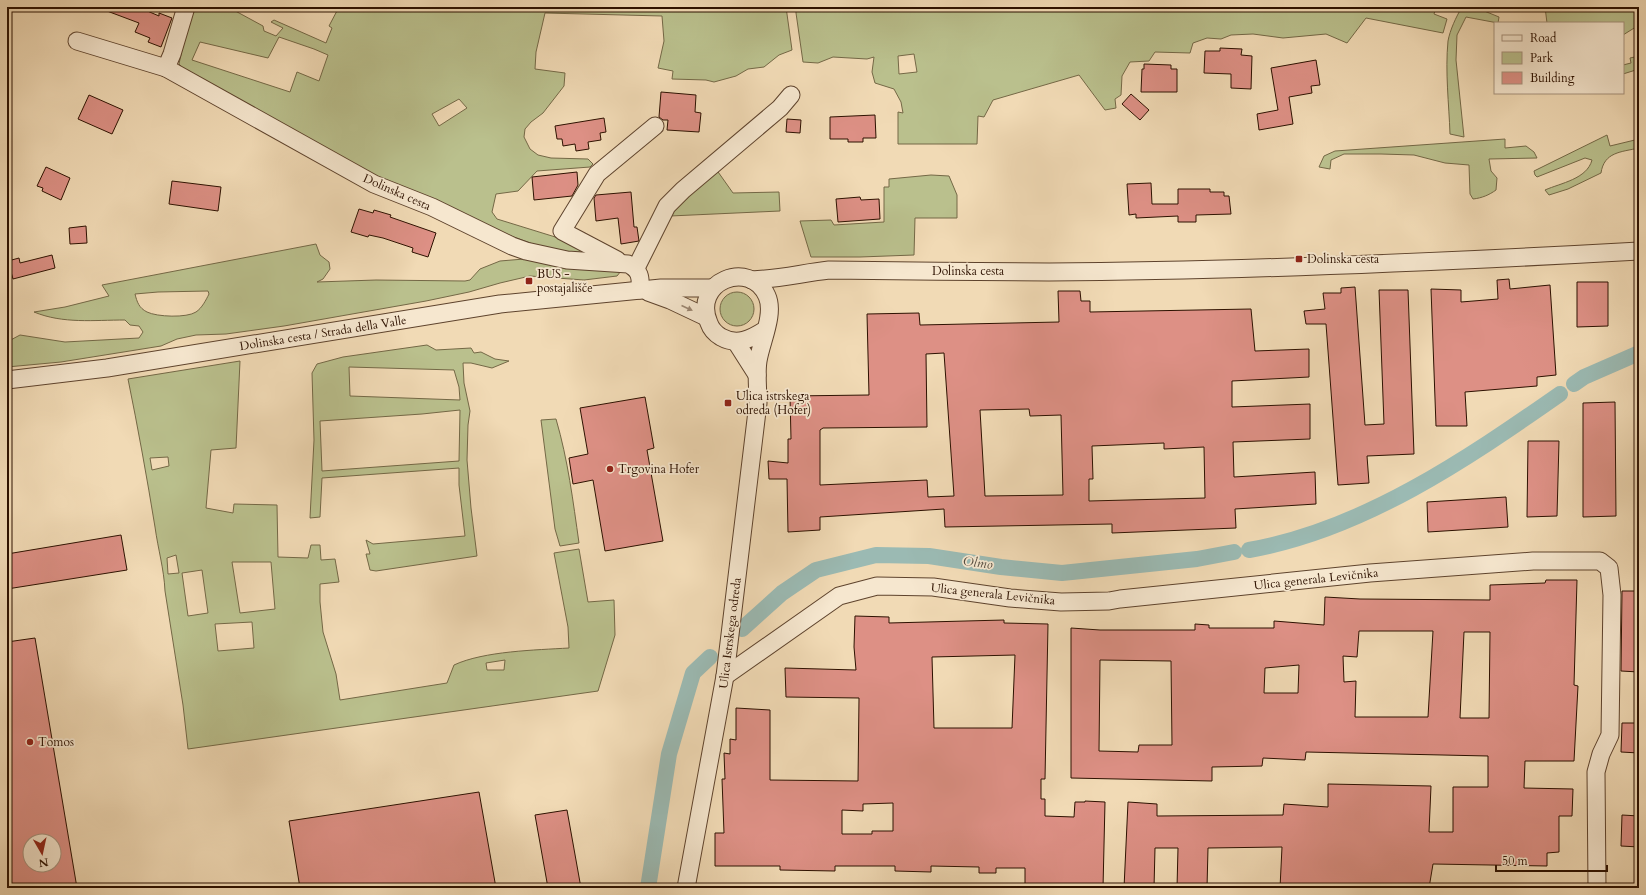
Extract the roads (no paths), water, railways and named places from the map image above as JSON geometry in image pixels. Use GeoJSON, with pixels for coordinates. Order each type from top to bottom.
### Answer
{"type":"FeatureCollection","features":[{"type":"Feature","properties":{"kind":"street"},"geometry":{"type":"LineString","coordinates":[[166,68],[172,54],[186,7]]}},
{"type":"Feature","properties":{"kind":"street","name":"Dolinska cesta"},"geometry":{"type":"LineString","coordinates":[[77,41],[166,68],[374,184],[432,207],[512,246],[567,260],[629,265]]}},
{"type":"Feature","properties":{"kind":"street"},"geometry":{"type":"LineString","coordinates":[[629,265],[667,206],[683,190],[780,108],[791,95]]}},
{"type":"Feature","properties":{"kind":"street"},"geometry":{"type":"LineString","coordinates":[[640,290],[640,273],[629,265],[562,231],[597,174],[655,126]]}},
{"type":"Feature","properties":{"kind":"street","name":"Dolinska cesta"},"geometry":{"type":"LineString","coordinates":[[790,277],[809,272],[829,270],[1049,272],[1278,268],[1457,261],[1639,251]]}},
{"type":"Feature","properties":{"kind":"street"},"geometry":{"type":"LineString","coordinates":[[765,330],[746,340],[736,342],[717,334],[710,327],[706,317],[705,307],[707,297],[712,288],[720,282],[730,277],[742,277],[752,280],[761,287],[767,296],[770,307]]}},
{"type":"Feature","properties":{"kind":"street"},"geometry":{"type":"LineString","coordinates":[[752,280],[790,277]]}},
{"type":"Feature","properties":{"kind":"street"},"geometry":{"type":"LineString","coordinates":[[757,375],[758,362],[770,307],[790,277]]}},
{"type":"Feature","properties":{"kind":"street","name":"Dolinska cesta / Strada della Valle"},"geometry":{"type":"LineString","coordinates":[[7,380],[107,368],[500,304],[672,287],[712,288]]}},
{"type":"Feature","properties":{"kind":"street","name":"Dolinska cesta / Strada della Valle"},"geometry":{"type":"LineString","coordinates":[[640,290],[670,300],[706,317]]}},
{"type":"Feature","properties":{"kind":"street"},"geometry":{"type":"LineString","coordinates":[[736,342],[757,375]]}},
{"type":"Feature","properties":{"kind":"street","name":"Ulica Istrskega odreda"},"geometry":{"type":"LineString","coordinates":[[686,888],[725,676],[758,403],[757,375]]}},
{"type":"Feature","properties":{"kind":"street","name":"Ulica generala Levičnika"},"geometry":{"type":"LineString","coordinates":[[725,676],[839,596],[877,586],[933,587],[1010,598],[1061,602],[1109,601],[1370,572],[1543,561],[1600,561],[1609,568],[1612,596],[1610,735],[1601,754],[1596,772],[1597,888]]}},
{"type":"Feature","properties":{"kind":"waterway"},"geometry":{"type":"LineString","coordinates":[[1574,384],[1584,377],[1639,353]]}},
{"type":"Feature","properties":{"kind":"waterway"},"geometry":{"type":"LineString","coordinates":[[1249,550],[1291,540],[1333,526],[1373,509],[1451,467],[1525,419],[1560,394]]}},
{"type":"Feature","properties":{"kind":"waterway","name":"Olmo"},"geometry":{"type":"LineString","coordinates":[[742,629],[782,593],[816,570],[876,555],[929,556],[1001,567],[1062,573],[1197,559],[1234,552]]}},
{"type":"Feature","properties":{"kind":"waterway"},"geometry":{"type":"LineString","coordinates":[[648,888],[669,754],[693,673],[710,657]]}},
{"type":"Feature","properties":{"kind":"place","name":"Dolinska cesta"},"geometry":{"type":"Point","coordinates":[1299,259]}},
{"type":"Feature","properties":{"kind":"place","name":"BUS - postajališče"},"geometry":{"type":"Point","coordinates":[529,281]}},
{"type":"Feature","properties":{"kind":"place","name":"Ulica istrskega odreda (Hofer)"},"geometry":{"type":"Point","coordinates":[728,403]}},
{"type":"Feature","properties":{"kind":"place","name":"Trgovina Hofer"},"geometry":{"type":"Point","coordinates":[610,469]}},
{"type":"Feature","properties":{"kind":"place","name":"Tomos"},"geometry":{"type":"Point","coordinates":[30,742]}}]}
